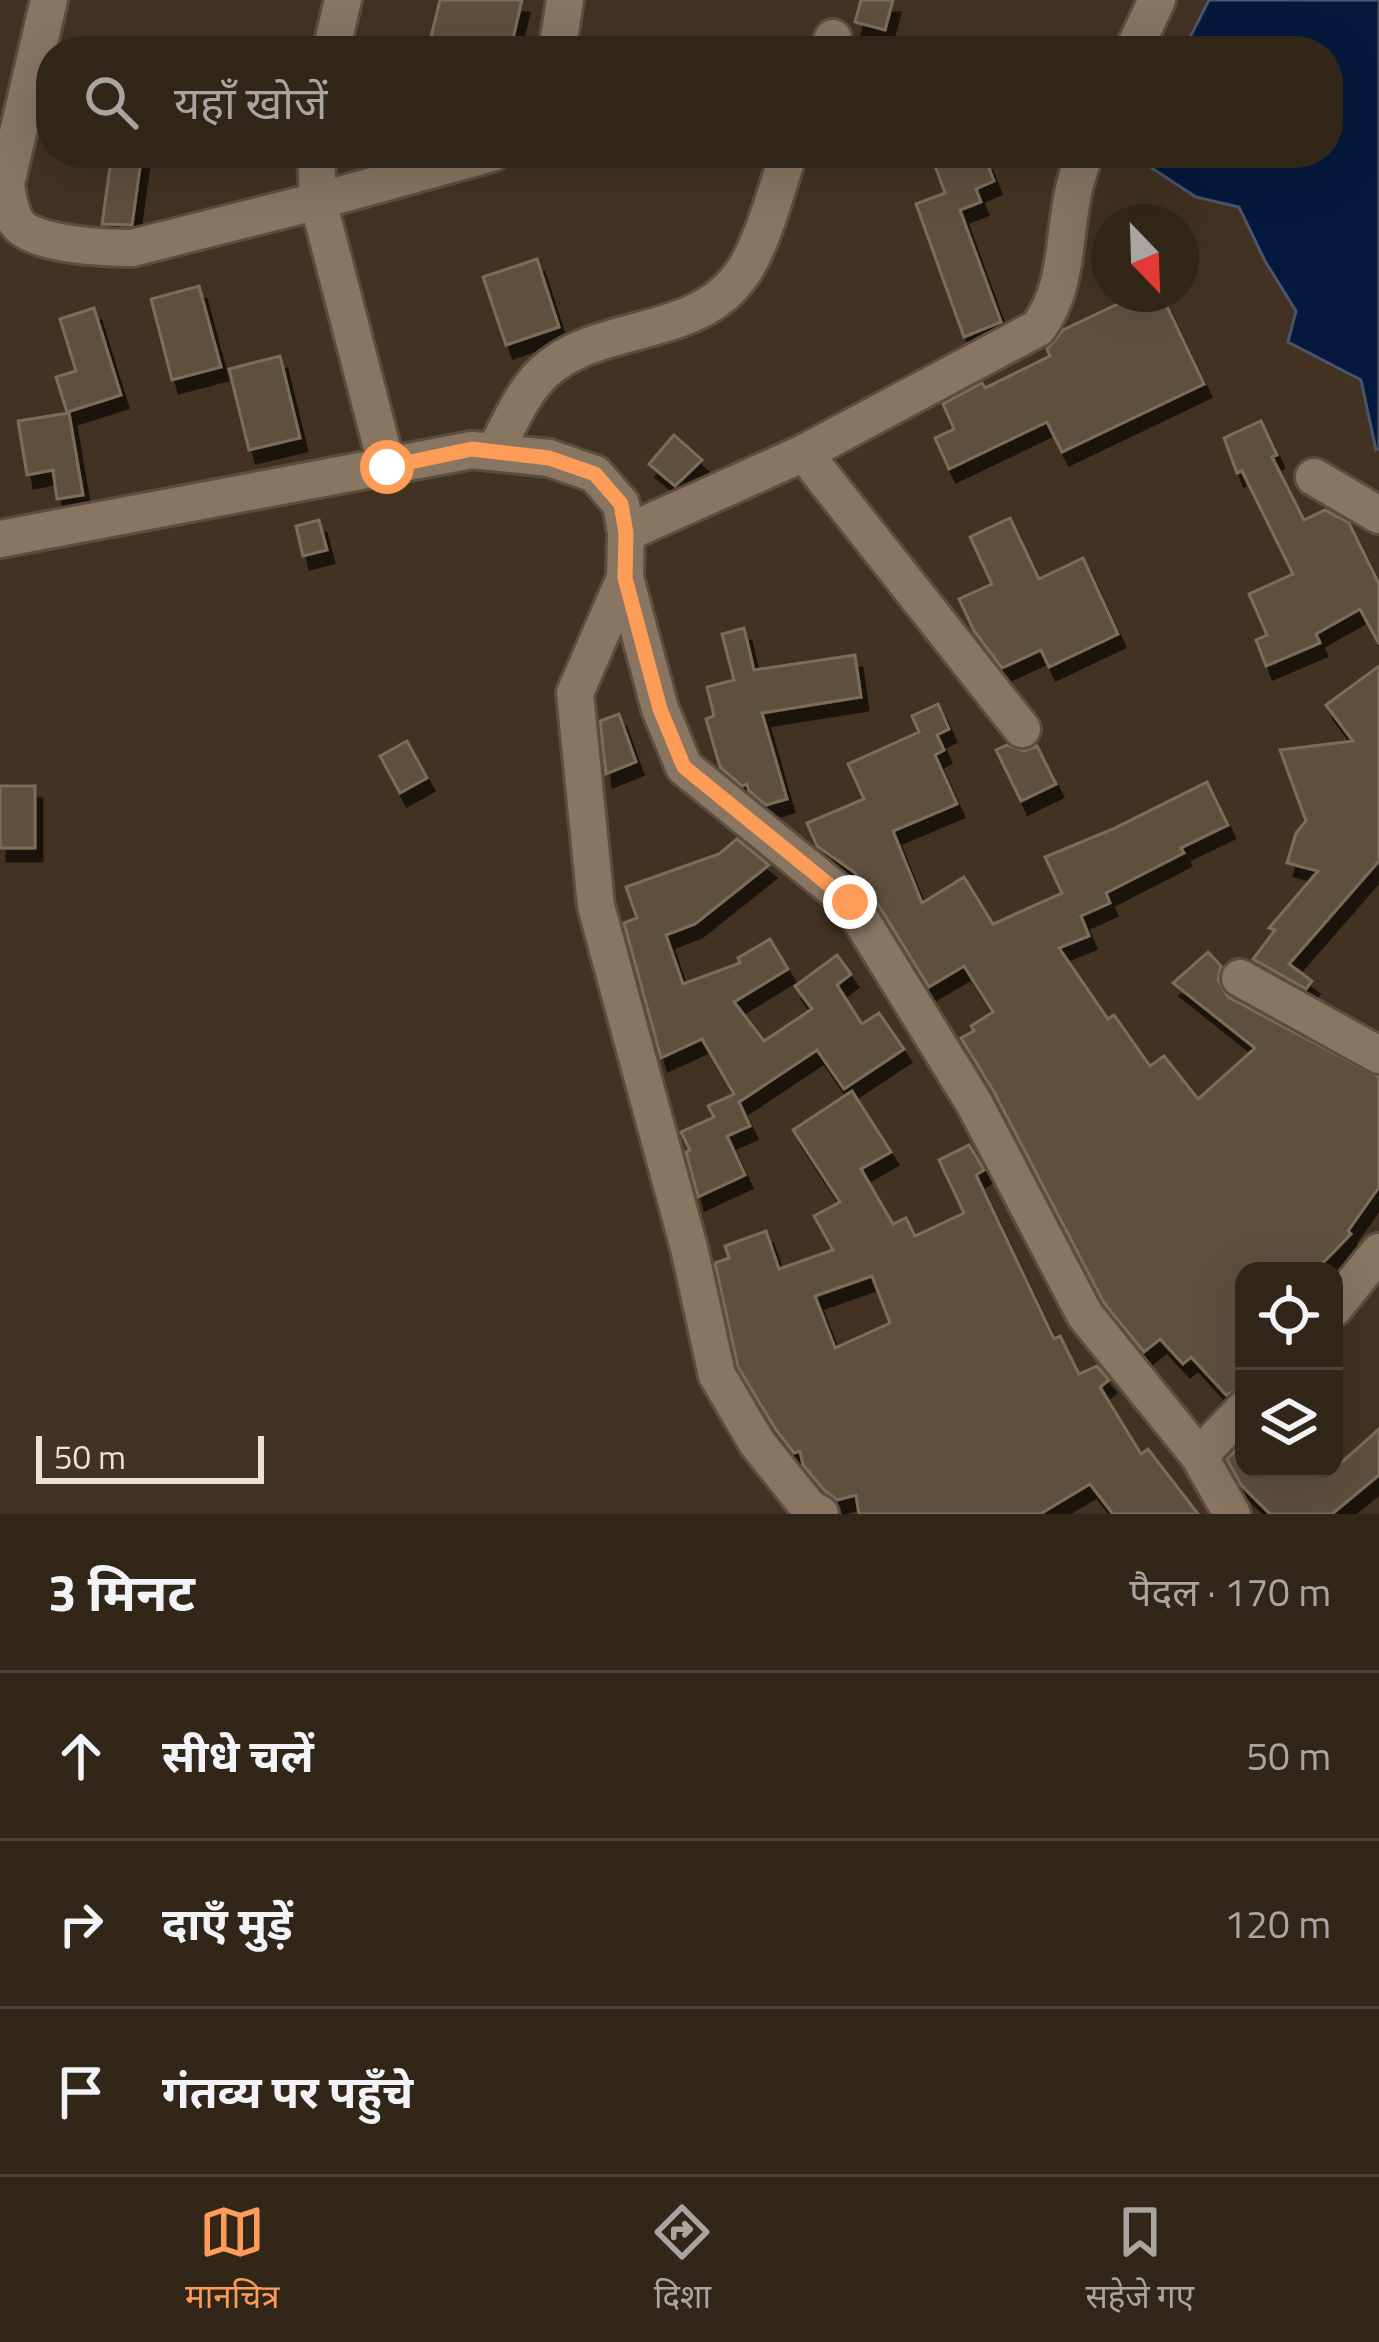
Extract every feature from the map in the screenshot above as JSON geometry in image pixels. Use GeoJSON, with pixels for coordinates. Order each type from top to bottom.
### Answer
{"type":"FeatureCollection","features":[{"type":"Feature","properties":{"kind":"street"},"geometry":{"type":"LineString","coordinates":[[41,36],[49,0]]}},
{"type":"Feature","properties":{"kind":"street"},"geometry":{"type":"LineString","coordinates":[[335,36],[343,0]]}},
{"type":"Feature","properties":{"kind":"street"},"geometry":{"type":"LineString","coordinates":[[559,36],[565,0]]}},
{"type":"Feature","properties":{"kind":"street"},"geometry":{"type":"LineString","coordinates":[[1140,36],[1157,0]]}},
{"type":"Feature","properties":{"kind":"street"},"geometry":{"type":"LineString","coordinates":[[36,56],[6,184],[19,227],[34,236],[132,248],[438,168]]}},
{"type":"Feature","properties":{"kind":"street"},"geometry":{"type":"LineString","coordinates":[[317,168],[318,201],[387,467]]}},
{"type":"Feature","properties":{"kind":"street"},"geometry":{"type":"LineString","coordinates":[[494,452],[531,387],[556,363],[568,355],[686,318],[742,274],[783,168]]}},
{"type":"Feature","properties":{"kind":"street"},"geometry":{"type":"LineString","coordinates":[[626,533],[804,452],[1038,328],[1054,306],[1063,276],[1072,196],[1080,168]]}},
{"type":"Feature","properties":{"kind":"street"},"geometry":{"type":"LineString","coordinates":[[0,539],[472,449],[549,458],[595,474],[621,504],[625,578],[660,709],[684,767],[850,902],[974,1103],[1085,1316],[1199,1456],[1232,1514]]}},
{"type":"Feature","properties":{"kind":"street"},"geometry":{"type":"LineString","coordinates":[[804,452],[1022,729]]}},
{"type":"Feature","properties":{"kind":"street"},"geometry":{"type":"LineString","coordinates":[[1314,477],[1379,515]]}},
{"type":"Feature","properties":{"kind":"street"},"geometry":{"type":"LineString","coordinates":[[625,578],[575,693],[596,906],[689,1248],[717,1375],[758,1443],[809,1508],[820,1514]]}},
{"type":"Feature","properties":{"kind":"street"},"geometry":{"type":"LineString","coordinates":[[1240,977],[1379,1054]]}},
{"type":"Feature","properties":{"kind":"street"},"geometry":{"type":"LineString","coordinates":[[1343,1297],[1379,1252]]}},
{"type":"Feature","properties":{"kind":"street"},"geometry":{"type":"LineString","coordinates":[[1199,1456],[1235,1418]]}},
{"type":"Feature","properties":{"kind":"water"},"geometry":{"type":"Polygon","coordinates":[[[1209,0],[1379,0],[1379,449],[1361,380],[1288,342],[1296,311],[1239,207],[1196,197],[1152,168],[1343,168],[1343,36],[1191,36],[1209,0]]]}},
{"type":"Feature","properties":{"kind":"building"},"geometry":{"type":"Polygon","coordinates":[[[440,0],[522,0],[514,36],[431,36],[440,0]]]}},
{"type":"Feature","properties":{"kind":"building"},"geometry":{"type":"Polygon","coordinates":[[[861,0],[893,0],[885,30],[855,22],[861,0]]]}},
{"type":"Feature","properties":{"kind":"building"},"geometry":{"type":"Polygon","coordinates":[[[110,168],[140,168],[132,225],[102,224],[110,168]]]}},
{"type":"Feature","properties":{"kind":"building"},"geometry":{"type":"Polygon","coordinates":[[[936,168],[989,168],[994,181],[976,189],[981,202],[960,210],[1001,322],[964,337],[916,204],[945,193],[936,168]]]}},
{"type":"Feature","properties":{"kind":"building"},"geometry":{"type":"Polygon","coordinates":[[[537,259],[559,327],[506,345],[483,277],[537,259]]]}},
{"type":"Feature","properties":{"kind":"building"},"geometry":{"type":"Polygon","coordinates":[[[199,286],[221,367],[172,380],[151,299],[199,286]]]}},
{"type":"Feature","properties":{"kind":"building"},"geometry":{"type":"Polygon","coordinates":[[[94,308],[121,395],[67,412],[56,377],[76,371],[60,319],[94,308]]]}},
{"type":"Feature","properties":{"kind":"building"},"geometry":{"type":"Polygon","coordinates":[[[1101,312],[1170,312],[1204,384],[1062,452],[1047,422],[949,469],[935,438],[954,429],[943,404],[1050,356],[1047,349],[1063,330],[1101,312]]]}},
{"type":"Feature","properties":{"kind":"building"},"geometry":{"type":"Polygon","coordinates":[[[280,356],[300,438],[249,450],[229,369],[280,356]]]}},
{"type":"Feature","properties":{"kind":"building"},"geometry":{"type":"Polygon","coordinates":[[[69,413],[83,495],[57,499],[53,470],[27,475],[18,421],[69,413]]]}},
{"type":"Feature","properties":{"kind":"building"},"geometry":{"type":"Polygon","coordinates":[[[1261,421],[1277,455],[1272,457],[1304,520],[1325,510],[1349,523],[1379,584],[1379,644],[1360,609],[1316,634],[1320,643],[1266,666],[1256,640],[1267,635],[1249,594],[1293,574],[1242,471],[1237,473],[1224,438],[1261,421]]]}},
{"type":"Feature","properties":{"kind":"building"},"geometry":{"type":"Polygon","coordinates":[[[674,435],[702,460],[675,486],[649,464],[674,435]]]}},
{"type":"Feature","properties":{"kind":"building"},"geometry":{"type":"Polygon","coordinates":[[[1010,518],[1039,579],[1083,558],[1118,634],[1049,667],[1041,650],[1002,668],[974,631],[959,599],[992,584],[970,537],[1010,518]]]}},
{"type":"Feature","properties":{"kind":"building"},"geometry":{"type":"Polygon","coordinates":[[[319,520],[327,550],[303,556],[296,526],[319,520]]]}},
{"type":"Feature","properties":{"kind":"building"},"geometry":{"type":"Polygon","coordinates":[[[744,628],[754,670],[855,655],[861,697],[762,713],[787,799],[766,805],[747,784],[742,786],[720,767],[706,719],[714,716],[707,687],[734,680],[722,634],[744,628]]]}},
{"type":"Feature","properties":{"kind":"building"},"geometry":{"type":"Polygon","coordinates":[[[1379,666],[1379,861],[1289,964],[1312,981],[1306,989],[1253,959],[1275,930],[1269,928],[1318,871],[1287,863],[1296,833],[1306,821],[1280,750],[1353,741],[1326,705],[1379,666]]]}},
{"type":"Feature","properties":{"kind":"building"},"geometry":{"type":"Polygon","coordinates":[[[938,704],[949,729],[937,735],[944,750],[935,755],[957,804],[893,831],[922,903],[964,877],[993,924],[1062,893],[1045,857],[1207,782],[1228,825],[1106,893],[1110,903],[1081,916],[1089,936],[1059,948],[1108,1019],[1114,1015],[1150,1066],[1164,1056],[1198,1099],[1255,1048],[1173,983],[1208,952],[1221,966],[1218,980],[1228,997],[1379,1077],[1379,1187],[1348,1231],[1351,1234],[1324,1262],[1235,1262],[1235,1391],[1226,1395],[1191,1357],[1183,1364],[1160,1339],[1144,1352],[1104,1303],[961,1038],[993,1012],[964,966],[929,987],[869,890],[854,872],[817,846],[807,823],[864,799],[848,764],[919,732],[912,716],[938,704]]]}},
{"type":"Feature","properties":{"kind":"building"},"geometry":{"type":"Polygon","coordinates":[[[619,714],[636,762],[606,774],[600,721],[619,714]]]}},
{"type":"Feature","properties":{"kind":"building"},"geometry":{"type":"Polygon","coordinates":[[[407,741],[427,778],[400,793],[380,756],[407,741]]]}},
{"type":"Feature","properties":{"kind":"building"},"geometry":{"type":"Polygon","coordinates":[[[1007,745],[1024,751],[1037,746],[1056,784],[1021,801],[996,750],[1007,745]]]}},
{"type":"Feature","properties":{"kind":"building"},"geometry":{"type":"Polygon","coordinates":[[[0,786],[35,786],[35,848],[0,848],[0,786]]]}},
{"type":"Feature","properties":{"kind":"building"},"geometry":{"type":"Polygon","coordinates":[[[737,839],[769,865],[695,924],[666,935],[683,984],[740,963],[738,958],[770,939],[788,969],[734,1002],[764,1041],[812,1009],[795,986],[837,955],[851,974],[837,985],[862,1024],[879,1013],[904,1049],[844,1089],[817,1050],[739,1102],[750,1126],[727,1136],[745,1175],[698,1197],[686,1152],[690,1150],[681,1132],[714,1117],[708,1106],[734,1094],[702,1039],[661,1058],[624,923],[637,918],[626,887],[719,854],[737,839]]]}},
{"type":"Feature","properties":{"kind":"building"},"geometry":{"type":"Polygon","coordinates":[[[852,1091],[891,1152],[861,1169],[893,1224],[906,1218],[915,1236],[964,1213],[939,1160],[969,1145],[984,1170],[976,1175],[1054,1339],[1060,1336],[1079,1374],[1097,1366],[1109,1380],[1100,1387],[1141,1454],[1148,1449],[1198,1514],[1113,1514],[1090,1484],[1040,1514],[859,1514],[856,1495],[837,1500],[824,1490],[803,1465],[800,1451],[794,1453],[776,1430],[738,1367],[715,1263],[729,1258],[725,1246],[766,1231],[779,1269],[833,1250],[814,1216],[840,1202],[793,1130],[852,1091]],[[872,1276],[815,1296],[835,1348],[890,1323],[872,1276]]]}},
{"type":"Feature","properties":{"kind":"building"},"geometry":{"type":"Polygon","coordinates":[[[1379,1429],[1379,1475],[1332,1514],[1270,1514],[1237,1478],[1343,1478],[1343,1461],[1379,1429]]]}},
{"type":"Feature","properties":{"kind":"building"},"geometry":{"type":"Polygon","coordinates":[[[1235,1451],[1235,1474],[1227,1459],[1235,1451]]]}},
{"type":"Feature","properties":{"kind":"route"},"geometry":{"type":"LineString","coordinates":[[387,467],[472,449],[549,458],[595,474],[621,504],[625,578],[660,709],[684,767],[850,902]]}}]}
